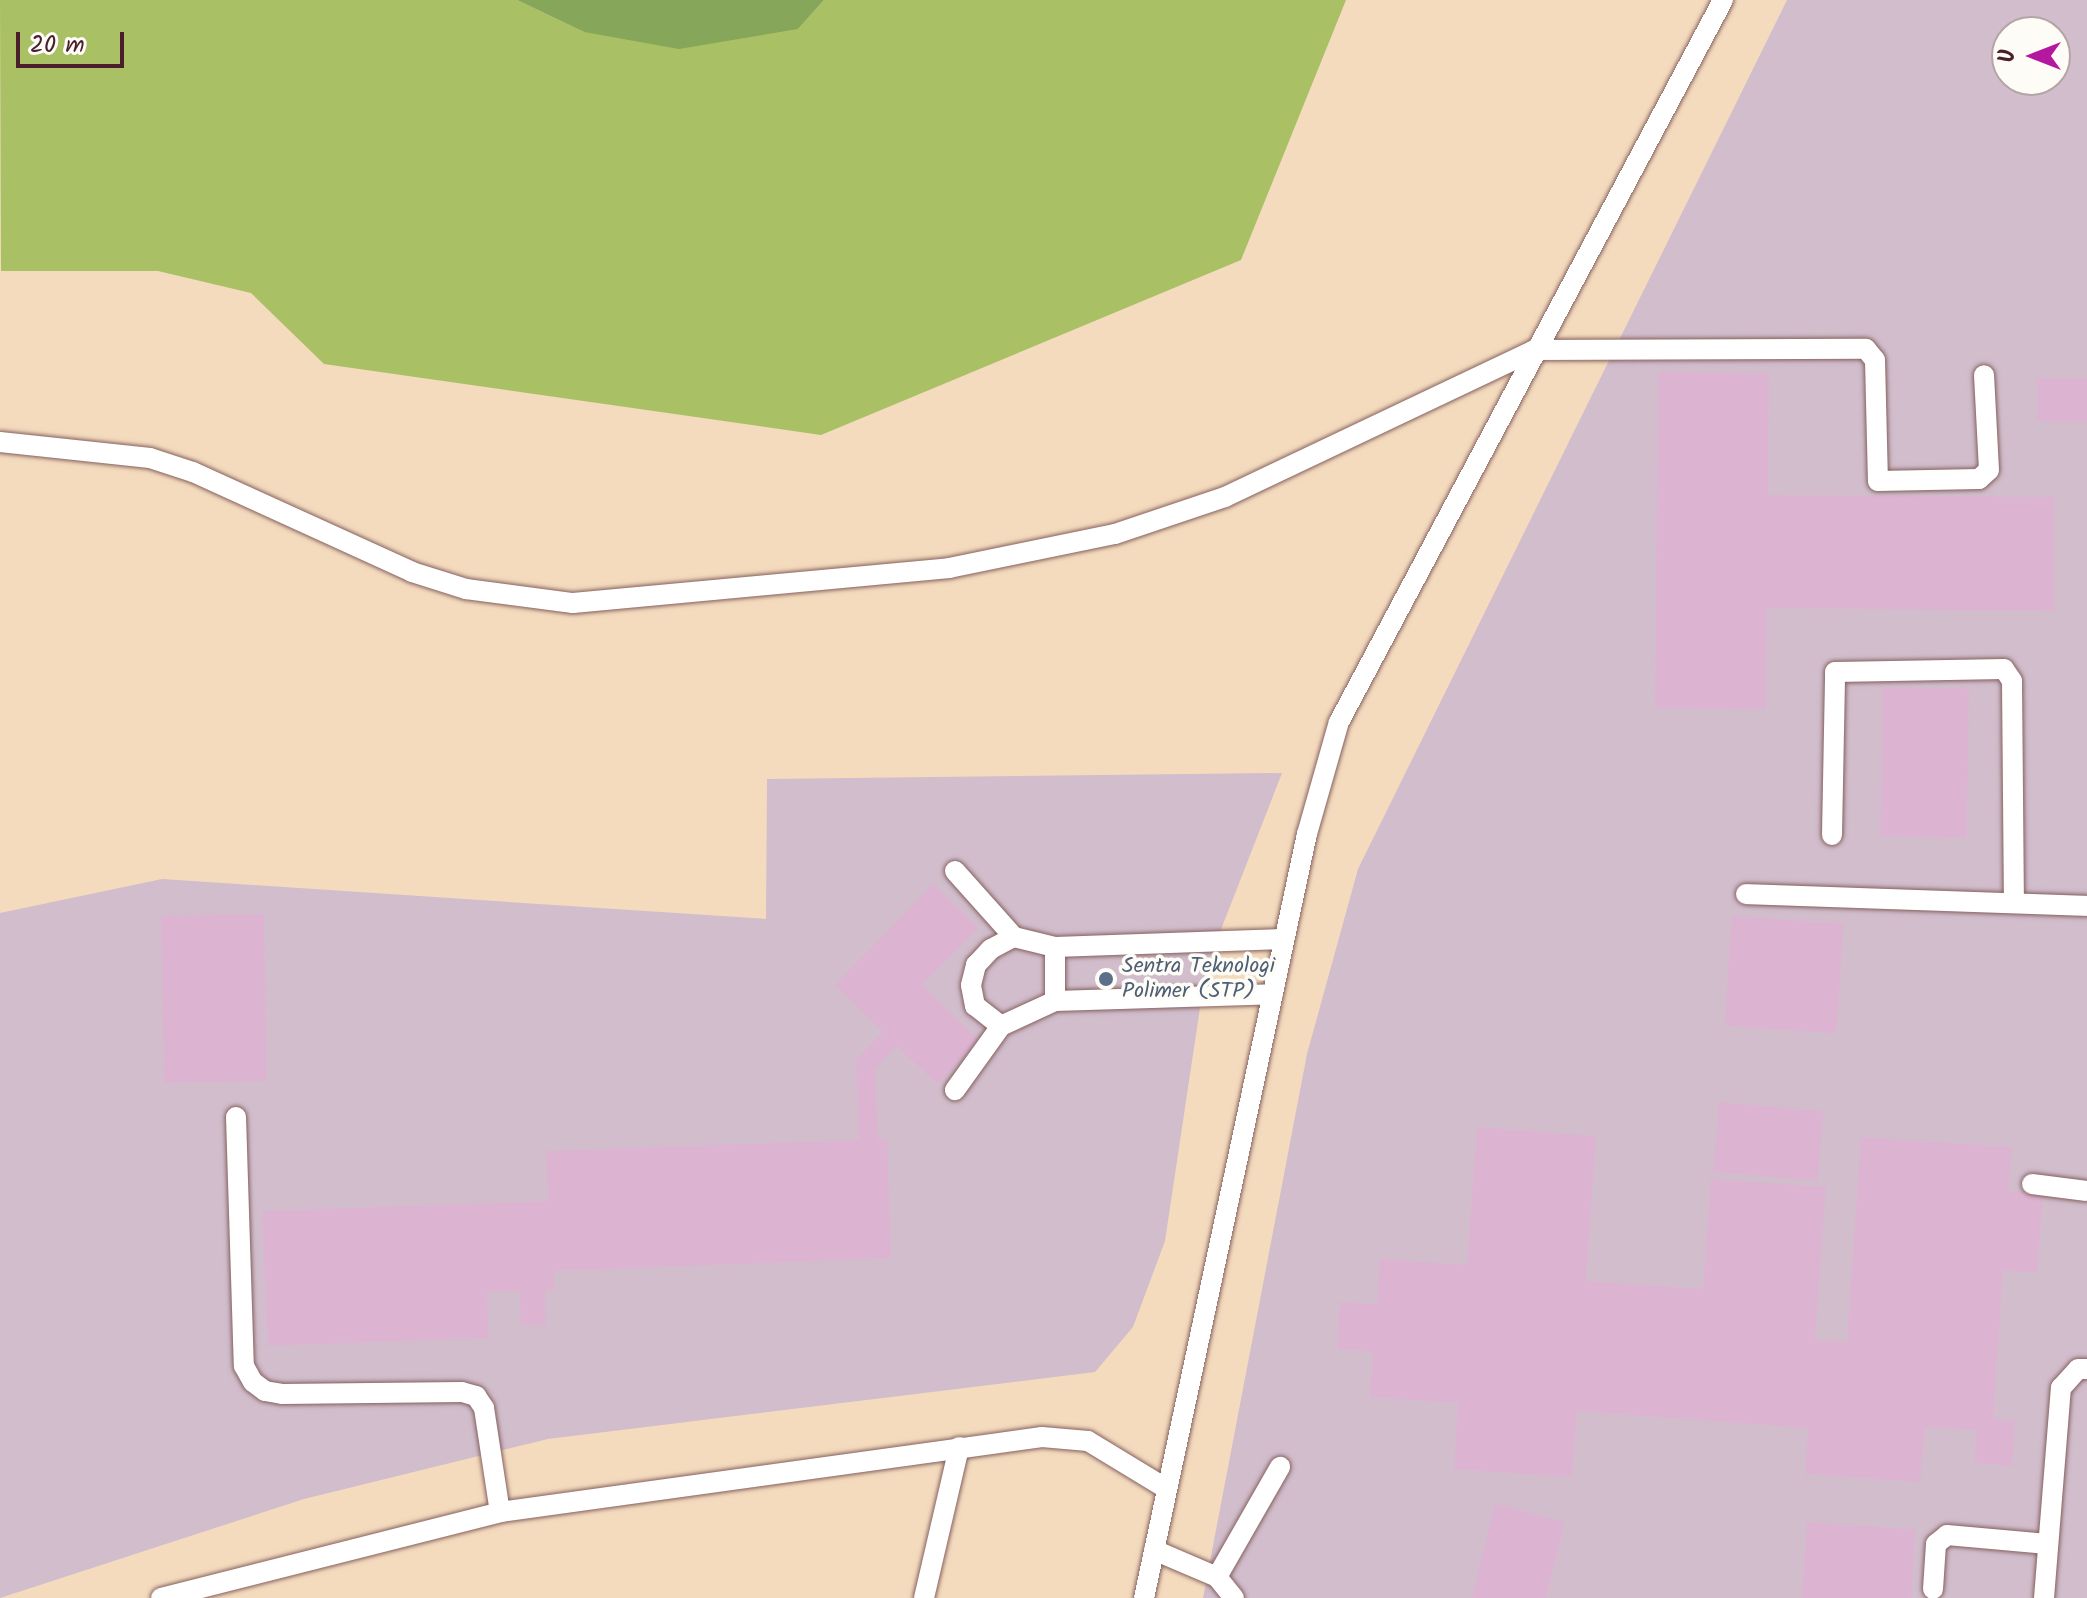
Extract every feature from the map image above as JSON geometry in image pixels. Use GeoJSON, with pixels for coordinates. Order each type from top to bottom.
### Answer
{"type":"FeatureCollection","features":[{"type":"Feature","properties":{"kind":"lane"},"geometry":{"type":"LineString","coordinates":[[1144,1598],[1284,939],[1339,722],[1534,350],[1723,0]]}},
{"type":"Feature","properties":{"kind":"lane"},"geometry":{"type":"LineString","coordinates":[[0,442],[150,458],[193,472],[412,572],[466,589],[573,603],[949,568],[1115,534],[1225,497],[1534,350],[1866,349],[1875,360],[1874,469],[1878,481],[1888,485],[1986,477],[1984,375]]}},
{"type":"Feature","properties":{"kind":"lane"},"geometry":{"type":"LineString","coordinates":[[1832,835],[1835,672],[2004,669],[2012,681],[2014,903]]}},
{"type":"Feature","properties":{"kind":"lane"},"geometry":{"type":"LineString","coordinates":[[955,871],[1014,937],[1055,947],[1284,939]]}},
{"type":"Feature","properties":{"kind":"lane"},"geometry":{"type":"LineString","coordinates":[[1746,894],[2087,906]]}},
{"type":"Feature","properties":{"kind":"lane"},"geometry":{"type":"LineString","coordinates":[[1001,1026],[975,1006],[971,985],[976,965],[1014,937]]}},
{"type":"Feature","properties":{"kind":"lane"},"geometry":{"type":"LineString","coordinates":[[1055,947],[1055,1001]]}},
{"type":"Feature","properties":{"kind":"lane"},"geometry":{"type":"LineString","coordinates":[[955,1090],[1001,1026],[1055,1001],[1273,994]]}},
{"type":"Feature","properties":{"kind":"lane"},"geometry":{"type":"LineString","coordinates":[[236,1117],[244,1366],[253,1382],[265,1391],[282,1394],[476,1396],[484,1408],[500,1512]]}},
{"type":"Feature","properties":{"kind":"lane"},"geometry":{"type":"LineString","coordinates":[[2032,1184],[2087,1191]]}},
{"type":"Feature","properties":{"kind":"lane"},"geometry":{"type":"LineString","coordinates":[[2044,1598],[2061,1388],[2078,1369],[2087,1369]]}},
{"type":"Feature","properties":{"kind":"lane"},"geometry":{"type":"LineString","coordinates":[[161,1598],[500,1512],[959,1447],[1064,1436],[1088,1441],[1167,1489]]}},
{"type":"Feature","properties":{"kind":"lane"},"geometry":{"type":"LineString","coordinates":[[924,1598],[959,1447]]}},
{"type":"Feature","properties":{"kind":"lane"},"geometry":{"type":"LineString","coordinates":[[1217,1577],[1280,1467]]}},
{"type":"Feature","properties":{"kind":"lane"},"geometry":{"type":"LineString","coordinates":[[1933,1589],[1936,1544],[1947,1535],[2048,1544]]}},
{"type":"Feature","properties":{"kind":"lane"},"geometry":{"type":"LineString","coordinates":[[1154,1550],[1217,1577],[1234,1598]]}},
{"type":"Feature","properties":{"kind":"shaded area"},"geometry":{"type":"Polygon","coordinates":[[[1787,0],[2087,0],[2087,1598],[1203,1598],[1307,1054],[1358,869],[1787,0]]]}},
{"type":"Feature","properties":{"kind":"shaded area"},"geometry":{"type":"Polygon","coordinates":[[[1282,773],[1206,968],[1165,1241],[1133,1327],[1095,1372],[548,1439],[304,1499],[0,1598],[0,913],[162,879],[766,919],[767,779],[1282,773]]]}},
{"type":"Feature","properties":{"kind":"green space"},"geometry":{"type":"Polygon","coordinates":[[[0,0],[517,0],[584,32],[798,29],[824,0],[1346,0],[1241,260],[821,435],[324,364],[251,293],[158,271],[1,271],[0,0]]]}},
{"type":"Feature","properties":{"kind":"green space"},"geometry":{"type":"Polygon","coordinates":[[[517,0],[824,0],[798,29],[679,49],[584,32],[517,0]]]}},
{"type":"Feature","properties":{"kind":"building"},"geometry":{"type":"Polygon","coordinates":[[[1658,372],[1769,373],[1768,495],[2054,497],[2054,611],[1767,608],[1766,709],[1655,708],[1658,372]]]}},
{"type":"Feature","properties":{"kind":"building"},"geometry":{"type":"Polygon","coordinates":[[[2037,378],[2087,378],[2087,421],[2037,421],[2037,378]]]}},
{"type":"Feature","properties":{"kind":"building"},"geometry":{"type":"Polygon","coordinates":[[[1883,687],[1969,689],[1966,837],[1880,836],[1883,687]]]}},
{"type":"Feature","properties":{"kind":"building"},"geometry":{"type":"Polygon","coordinates":[[[933,884],[978,928],[922,985],[979,1041],[937,1084],[897,1046],[875,1069],[878,1139],[887,1139],[891,1258],[554,1271],[554,1290],[545,1290],[546,1325],[521,1325],[520,1291],[487,1292],[488,1338],[268,1346],[262,1211],[548,1201],[546,1151],[859,1140],[856,1060],[883,1032],[835,985],[933,884]]]}},
{"type":"Feature","properties":{"kind":"building"},"geometry":{"type":"Polygon","coordinates":[[[264,914],[267,1081],[164,1083],[161,916],[264,914]]]}},
{"type":"Feature","properties":{"kind":"building"},"geometry":{"type":"Polygon","coordinates":[[[1732,916],[1844,924],[1836,1034],[1724,1026],[1732,916]]]}},
{"type":"Feature","properties":{"kind":"building"},"geometry":{"type":"Polygon","coordinates":[[[1719,1102],[1824,1111],[1817,1181],[1713,1172],[1719,1102]]]}},
{"type":"Feature","properties":{"kind":"building"},"geometry":{"type":"Polygon","coordinates":[[[1477,1127],[1596,1136],[1586,1281],[1703,1289],[1711,1179],[1826,1187],[1815,1340],[1847,1342],[1861,1137],[2012,1147],[2008,1191],[2043,1193],[2037,1273],[2003,1270],[1993,1419],[2015,1421],[2012,1466],[1974,1463],[1977,1430],[1925,1427],[1920,1482],[1805,1474],[1808,1428],[1577,1411],[1572,1477],[1454,1469],[1458,1403],[1370,1397],[1373,1352],[1337,1349],[1340,1302],[1377,1304],[1380,1259],[1467,1265],[1477,1127]]]}},
{"type":"Feature","properties":{"kind":"building"},"geometry":{"type":"Polygon","coordinates":[[[1495,1504],[1565,1522],[1546,1598],[1472,1598],[1495,1504]]]}},
{"type":"Feature","properties":{"kind":"building"},"geometry":{"type":"Polygon","coordinates":[[[1807,1522],[1916,1530],[1911,1598],[1802,1598],[1807,1522]]]}},
{"type":"Feature","properties":{"kind":"place","name":"Sentra Teknologi Polimer (STP)"},"geometry":{"type":"Point","coordinates":[1106,979]}}]}
